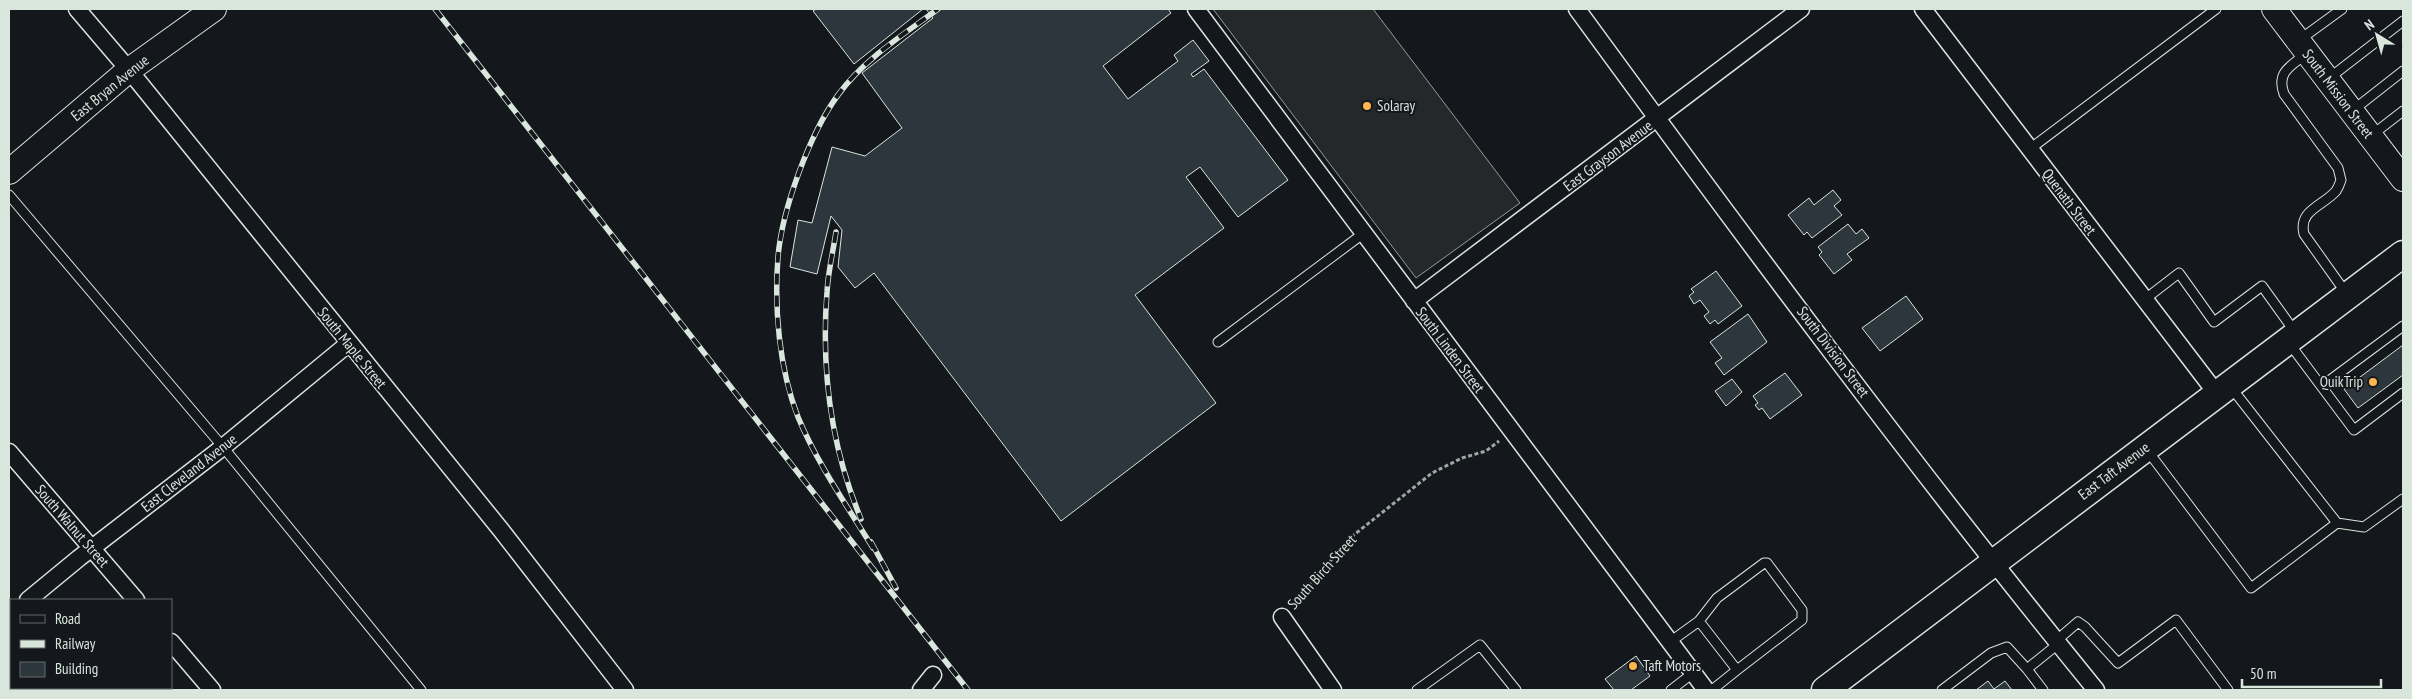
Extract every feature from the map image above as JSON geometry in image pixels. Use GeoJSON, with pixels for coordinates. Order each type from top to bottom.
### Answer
{"type":"FeatureCollection","features":[{"type":"Feature","properties":{"kind":"main road","name":"East Taft Avenue"},"geometry":{"type":"LineString","coordinates":[[1836,687],[1992,563],[2403,254]]}},
{"type":"Feature","properties":{"kind":"street","name":"South Maple Street"},"geometry":{"type":"LineString","coordinates":[[77,9],[129,70],[348,344],[501,530],[625,690]]}},
{"type":"Feature","properties":{"kind":"street","name":"East Bryan Avenue"},"geometry":{"type":"LineString","coordinates":[[9,172],[129,70],[214,9]]}},
{"type":"Feature","properties":{"kind":"street","name":"South Linden Street"},"geometry":{"type":"LineString","coordinates":[[1196,9],[1706,690]]}},
{"type":"Feature","properties":{"kind":"street","name":"South Division Street"},"geometry":{"type":"LineString","coordinates":[[1577,9],[1656,119],[1992,563],[2096,690]]}},
{"type":"Feature","properties":{"kind":"street","name":"East Grayson Avenue"},"geometry":{"type":"LineString","coordinates":[[1414,301],[1801,9]]}},
{"type":"Feature","properties":{"kind":"street","name":"Quenath Street"},"geometry":{"type":"LineString","coordinates":[[1923,9],[2144,300],[2223,390]]}},
{"type":"Feature","properties":{"kind":"street","name":"South Mission Street"},"geometry":{"type":"LineString","coordinates":[[2274,9],[2403,179]]}},
{"type":"Feature","properties":{"kind":"street","name":"East Cleveland Avenue"},"geometry":{"type":"LineString","coordinates":[[29,599],[223,447],[348,344]]}},
{"type":"Feature","properties":{"kind":"street","name":"South Walnut Street"},"geometry":{"type":"LineString","coordinates":[[9,452],[135,599]]}},
{"type":"Feature","properties":{"kind":"street","name":"South Birch Street"},"geometry":{"type":"LineString","coordinates":[[1282,617],[1334,690]]}},
{"type":"Feature","properties":{"kind":"street"},"geometry":{"type":"LineString","coordinates":[[172,643],[212,690]]}},
{"type":"Feature","properties":{"kind":"street"},"geometry":{"type":"LineString","coordinates":[[922,690],[933,675]]}},
{"type":"Feature","properties":{"kind":"lane"},"geometry":{"type":"LineString","coordinates":[[2030,149],[2216,9]]}},
{"type":"Feature","properties":{"kind":"lane"},"geometry":{"type":"LineString","coordinates":[[2342,9],[2303,47],[2283,74],[2280,84],[2284,94],[2338,168],[2341,180],[2336,191],[2307,214],[2302,225],[2304,234],[2348,296]]}},
{"type":"Feature","properties":{"kind":"lane"},"geometry":{"type":"LineString","coordinates":[[2327,79],[2403,21]]}},
{"type":"Feature","properties":{"kind":"lane"},"geometry":{"type":"LineString","coordinates":[[2351,111],[2403,71]]}},
{"type":"Feature","properties":{"kind":"lane"},"geometry":{"type":"LineString","coordinates":[[2371,136],[2403,111]]}},
{"type":"Feature","properties":{"kind":"lane"},"geometry":{"type":"LineString","coordinates":[[9,195],[223,447],[421,690]]}},
{"type":"Feature","properties":{"kind":"lane"},"geometry":{"type":"LineString","coordinates":[[1218,342],[1364,234]]}},
{"type":"Feature","properties":{"kind":"lane"},"geometry":{"type":"LineString","coordinates":[[2144,300],[2179,274],[2214,322],[2262,286],[2322,386],[2354,430],[2403,393]]}},
{"type":"Feature","properties":{"kind":"lane"},"geometry":{"type":"LineString","coordinates":[[2322,386],[2403,326]]}},
{"type":"Feature","properties":{"kind":"lane"},"geometry":{"type":"LineString","coordinates":[[2223,390],[2337,523],[2364,528],[2403,499]]}},
{"type":"Feature","properties":{"kind":"lane"},"geometry":{"type":"LineString","coordinates":[[2145,448],[2251,588],[2337,523]]}},
{"type":"Feature","properties":{"kind":"lane"},"geometry":{"type":"LineString","coordinates":[[1670,642],[1700,622],[1717,598],[1764,562],[1766,563],[1802,610],[1802,620],[1712,690]]}},
{"type":"Feature","properties":{"kind":"lane"},"geometry":{"type":"LineString","coordinates":[[2027,669],[2078,622],[2085,627],[2118,664],[2176,620],[2228,690]]}},
{"type":"Feature","properties":{"kind":"lane"},"geometry":{"type":"LineString","coordinates":[[1700,622],[1737,670]]}},
{"type":"Feature","properties":{"kind":"lane"},"geometry":{"type":"LineString","coordinates":[[1418,690],[1480,645],[1516,690]]}},
{"type":"Feature","properties":{"kind":"lane"},"geometry":{"type":"LineString","coordinates":[[1942,690],[1991,653],[2007,647],[2043,690]]}},
{"type":"Feature","properties":{"kind":"lane"},"geometry":{"type":"LineString","coordinates":[[1671,690],[1693,674]]}},
{"type":"Feature","properties":{"kind":"path","name":"South Birch Street"},"geometry":{"type":"LineString","coordinates":[[1282,617],[1350,538],[1432,473],[1462,458],[1486,451],[1511,431]]}},
{"type":"Feature","properties":{"kind":"shaded area","name":"Solaray"},"geometry":{"type":"Polygon","coordinates":[[[1213,9],[1373,9],[1520,203],[1416,278],[1213,9]]]}},
{"type":"Feature","properties":{"kind":"building"},"geometry":{"type":"Polygon","coordinates":[[[816,9],[923,9],[854,64],[813,11],[816,9]]]}},
{"type":"Feature","properties":{"kind":"building"},"geometry":{"type":"Polygon","coordinates":[[[926,9],[1168,9],[1171,13],[1103,66],[1128,99],[1178,61],[1174,55],[1193,40],[1209,61],[1191,74],[1193,77],[1204,69],[1288,180],[1238,217],[1200,167],[1186,177],[1224,228],[1135,295],[1216,403],[1061,521],[874,273],[855,288],[838,267],[842,230],[831,216],[817,274],[790,267],[798,220],[812,223],[832,147],[865,156],[902,128],[862,73],[933,18],[926,9]]]}},
{"type":"Feature","properties":{"kind":"building"},"geometry":{"type":"Polygon","coordinates":[[[1833,190],[1841,200],[1834,206],[1842,215],[1812,238],[1807,232],[1804,235],[1788,215],[1809,198],[1814,205],[1833,190]]]}},
{"type":"Feature","properties":{"kind":"building"},"geometry":{"type":"Polygon","coordinates":[[[1848,224],[1856,234],[1862,229],[1869,238],[1847,254],[1852,260],[1834,274],[1819,255],[1822,252],[1818,247],[1848,224]]]}},
{"type":"Feature","properties":{"kind":"building"},"geometry":{"type":"Polygon","coordinates":[[[1716,271],[1742,306],[1718,324],[1715,320],[1710,324],[1704,316],[1709,312],[1700,300],[1694,304],[1689,296],[1694,292],[1691,289],[1716,271]]]}},
{"type":"Feature","properties":{"kind":"building"},"geometry":{"type":"Polygon","coordinates":[[[1906,296],[1923,319],[1880,351],[1862,328],[1906,296]]]}},
{"type":"Feature","properties":{"kind":"building"},"geometry":{"type":"Polygon","coordinates":[[[1748,314],[1767,342],[1724,375],[1715,363],[1722,358],[1710,342],[1748,314]]]}},
{"type":"Feature","properties":{"kind":"building","name":"QuikTrip"},"geometry":{"type":"Polygon","coordinates":[[[2403,345],[2403,375],[2358,408],[2344,389],[2403,345]]]}},
{"type":"Feature","properties":{"kind":"building"},"geometry":{"type":"Polygon","coordinates":[[[1785,373],[1802,395],[1770,419],[1762,408],[1759,410],[1755,405],[1758,403],[1753,396],[1785,373]]]}},
{"type":"Feature","properties":{"kind":"building"},"geometry":{"type":"Polygon","coordinates":[[[1732,379],[1742,392],[1726,406],[1715,391],[1732,379]]]}},
{"type":"Feature","properties":{"kind":"building","name":"Taft Motors"},"geometry":{"type":"Polygon","coordinates":[[[1636,656],[1650,676],[1631,690],[1614,690],[1605,679],[1636,656]]]}},
{"type":"Feature","properties":{"kind":"building"},"geometry":{"type":"Polygon","coordinates":[[[1988,681],[1994,689],[2005,681],[2012,690],[1976,690],[1988,681]]]}},
{"type":"Feature","properties":{"kind":"railway"},"geometry":{"type":"LineString","coordinates":[[435,9],[968,690]]}},
{"type":"Feature","properties":{"kind":"railway"},"geometry":{"type":"LineString","coordinates":[[873,548],[814,451],[798,417],[786,378],[779,338],[778,257],[785,217],[799,172],[817,130],[838,95],[848,82],[872,59],[938,9]]}},
{"type":"Feature","properties":{"kind":"railway"},"geometry":{"type":"LineString","coordinates":[[836,232],[827,292],[827,379],[835,436],[842,464],[861,519]]}},
{"type":"Feature","properties":{"kind":"railway"},"geometry":{"type":"LineString","coordinates":[[871,542],[896,588]]}},
{"type":"Feature","properties":{"kind":"place","name":"Solaray"},"geometry":{"type":"Point","coordinates":[1367,106]}},
{"type":"Feature","properties":{"kind":"place","name":"QuikTrip"},"geometry":{"type":"Point","coordinates":[2373,382]}},
{"type":"Feature","properties":{"kind":"place","name":"Taft Motors"},"geometry":{"type":"Point","coordinates":[1633,666]}}]}
